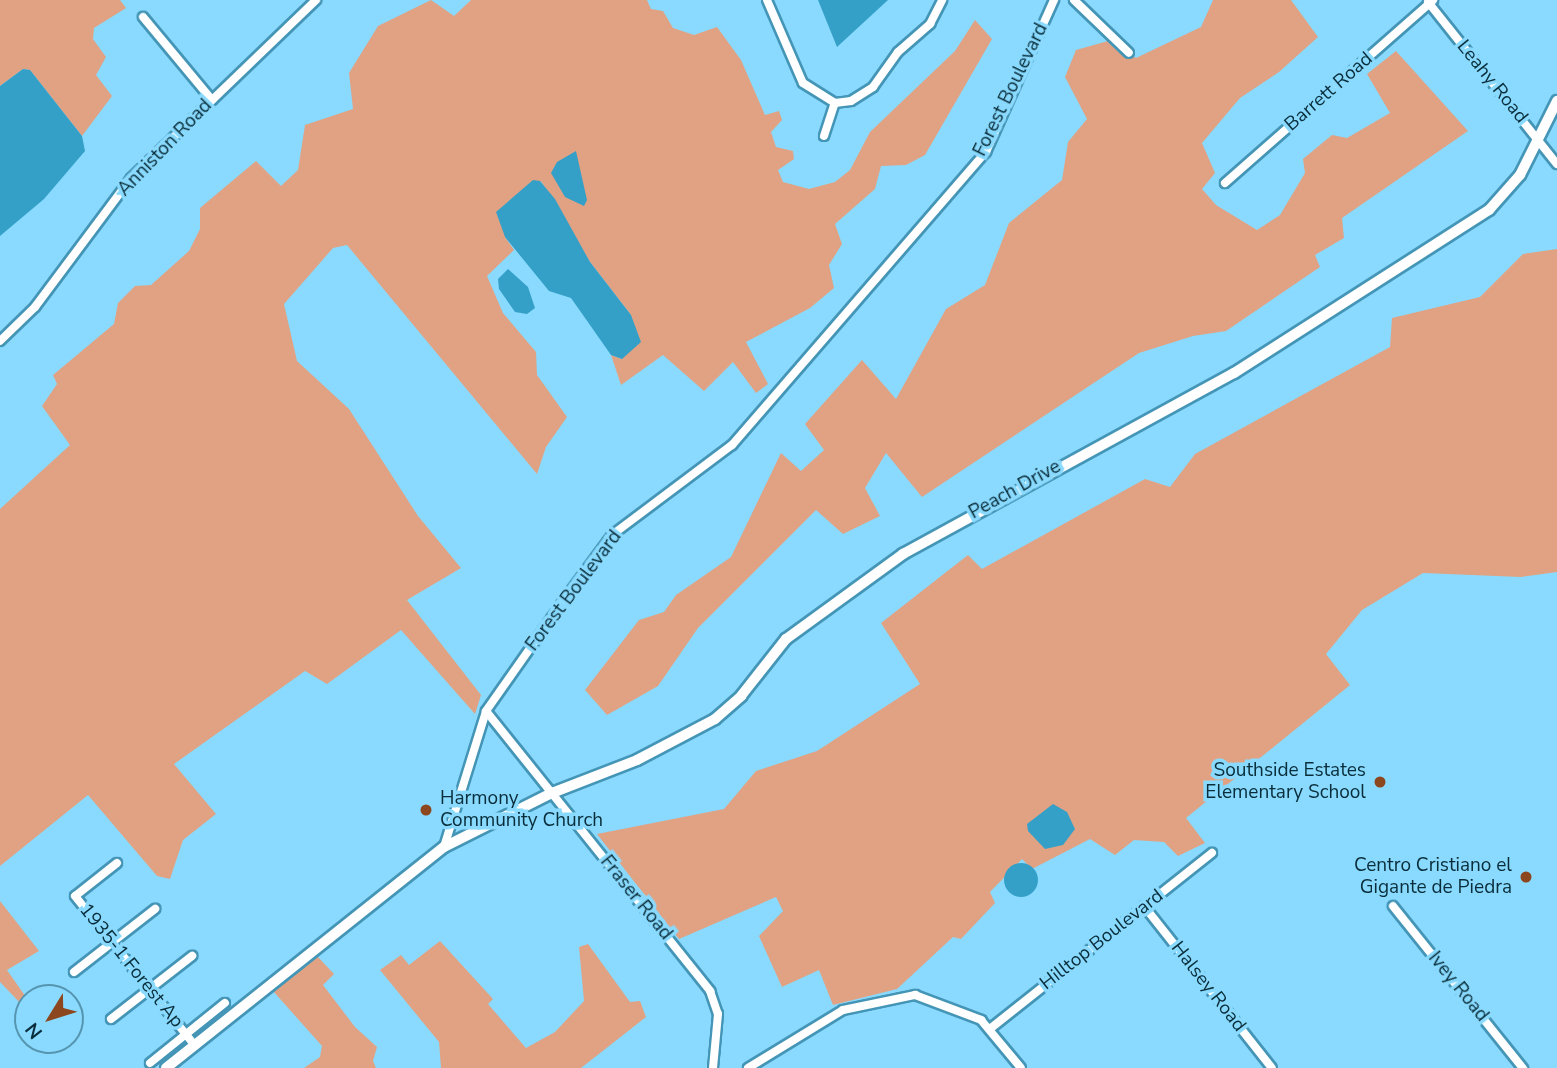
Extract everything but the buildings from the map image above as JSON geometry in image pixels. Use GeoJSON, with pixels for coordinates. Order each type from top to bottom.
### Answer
{"type":"FeatureCollection","features":[{"type":"Feature","properties":{"kind":"main road","name":"Peach Drive"},"geometry":{"type":"LineString","coordinates":[[444,847],[552,793],[637,760],[715,719],[728,710],[786,639],[884,566],[972,513],[1242,368],[1475,220],[1504,197],[1540,143],[1557,102]]}},
{"type":"Feature","properties":{"kind":"main road"},"geometry":{"type":"LineString","coordinates":[[166,1068],[444,847]]}},
{"type":"Feature","properties":{"kind":"street","name":"Anniston Road"},"geometry":{"type":"LineString","coordinates":[[0,341],[35,307],[131,178],[317,0]]}},
{"type":"Feature","properties":{"kind":"street"},"geometry":{"type":"LineString","coordinates":[[767,0],[803,83],[835,103],[851,100],[873,87],[898,52],[922,34],[942,0]]}},
{"type":"Feature","properties":{"kind":"street","name":"Forest Boulevard"},"geometry":{"type":"LineString","coordinates":[[444,847],[486,711],[612,535],[732,445],[986,152],[1054,0]]}},
{"type":"Feature","properties":{"kind":"street"},"geometry":{"type":"LineString","coordinates":[[1074,0],[1129,53]]}},
{"type":"Feature","properties":{"kind":"street","name":"Leahy Road"},"geometry":{"type":"LineString","coordinates":[[1430,1],[1557,164]]}},
{"type":"Feature","properties":{"kind":"street","name":"Barrett Road"},"geometry":{"type":"LineString","coordinates":[[1225,183],[1430,1]]}},
{"type":"Feature","properties":{"kind":"street"},"geometry":{"type":"LineString","coordinates":[[143,17],[212,100]]}},
{"type":"Feature","properties":{"kind":"street"},"geometry":{"type":"LineString","coordinates":[[824,136],[835,103]]}},
{"type":"Feature","properties":{"kind":"street","name":"Fraser Road"},"geometry":{"type":"LineString","coordinates":[[486,711],[710,991],[718,1014],[713,1068]]}},
{"type":"Feature","properties":{"kind":"street","name":"Hilltop Boulevard"},"geometry":{"type":"LineString","coordinates":[[992,1028],[1212,853]]}},
{"type":"Feature","properties":{"kind":"street","name":"1935-1 Forest Ap"},"geometry":{"type":"LineString","coordinates":[[117,863],[75,896],[195,1046]]}},
{"type":"Feature","properties":{"kind":"street","name":"Halsey Road"},"geometry":{"type":"LineString","coordinates":[[1144,906],[1272,1068]]}},
{"type":"Feature","properties":{"kind":"street","name":"Ivey Road"},"geometry":{"type":"LineString","coordinates":[[1393,906],[1523,1068]]}},
{"type":"Feature","properties":{"kind":"street"},"geometry":{"type":"LineString","coordinates":[[74,972],[155,909]]}},
{"type":"Feature","properties":{"kind":"street"},"geometry":{"type":"LineString","coordinates":[[111,1019],[192,956]]}},
{"type":"Feature","properties":{"kind":"street"},"geometry":{"type":"LineString","coordinates":[[748,1068],[843,1010],[898,998],[935,999],[992,1028],[1021,1068]]}},
{"type":"Feature","properties":{"kind":"street"},"geometry":{"type":"LineString","coordinates":[[150,1063],[225,1003]]}},
{"type":"Feature","properties":{"kind":"shaded area"},"geometry":{"type":"Polygon","coordinates":[[[0,0],[120,0],[126,8],[94,28],[93,39],[106,57],[96,75],[112,96],[82,136],[30,70],[23,69],[0,86],[0,0]]]}},
{"type":"Feature","properties":{"kind":"shaded area"},"geometry":{"type":"Polygon","coordinates":[[[431,0],[454,16],[471,0],[647,0],[651,9],[663,11],[673,28],[694,35],[717,27],[741,60],[765,115],[779,111],[782,120],[771,132],[776,147],[793,151],[794,159],[778,170],[783,182],[809,189],[835,182],[850,170],[870,132],[955,51],[975,20],[992,39],[925,155],[906,165],[881,166],[875,189],[835,224],[842,244],[829,265],[834,288],[810,308],[746,342],[768,384],[756,393],[733,362],[704,391],[663,355],[621,385],[611,355],[622,359],[631,315],[590,262],[541,181],[505,237],[514,250],[487,276],[503,313],[536,352],[537,375],[567,417],[546,447],[537,474],[347,245],[333,248],[284,304],[297,361],[349,409],[418,516],[461,568],[407,600],[481,695],[475,714],[401,630],[327,684],[305,671],[174,764],[216,814],[183,840],[170,879],[157,876],[88,795],[0,866],[0,509],[70,445],[42,406],[57,384],[53,375],[114,324],[118,303],[135,286],[151,285],[189,251],[200,229],[200,208],[256,161],[281,186],[298,170],[305,125],[353,109],[349,73],[378,26],[431,0]]]}},
{"type":"Feature","properties":{"kind":"shaded area"},"geometry":{"type":"Polygon","coordinates":[[[1213,0],[1291,0],[1318,37],[1279,72],[1240,98],[1202,143],[1215,173],[1202,189],[1216,205],[1257,230],[1280,215],[1305,173],[1303,159],[1332,135],[1347,138],[1390,113],[1367,74],[1396,51],[1468,131],[1342,218],[1344,238],[1315,255],[1320,267],[1226,331],[1193,336],[1139,353],[922,497],[886,453],[865,488],[880,516],[843,534],[816,510],[698,628],[658,686],[607,715],[585,690],[639,620],[664,612],[676,595],[731,557],[781,453],[801,471],[824,450],[805,424],[862,360],[896,399],[946,309],[985,285],[1009,223],[1062,180],[1068,142],[1087,119],[1065,77],[1076,50],[1108,41],[1136,58],[1201,27],[1213,0]]]}},
{"type":"Feature","properties":{"kind":"shaded area"},"geometry":{"type":"Polygon","coordinates":[[[1557,249],[1557,572],[1521,577],[1423,573],[1362,610],[1326,654],[1350,685],[1186,818],[1205,843],[1178,856],[1164,842],[1134,840],[1115,855],[1090,839],[1032,869],[1022,859],[990,892],[995,903],[961,939],[953,937],[897,989],[833,1005],[819,970],[782,987],[759,936],[783,911],[776,897],[679,939],[597,834],[724,809],[756,771],[817,751],[920,684],[881,623],[968,555],[982,569],[1145,479],[1170,487],[1195,454],[1390,347],[1392,318],[1480,297],[1523,254],[1557,249]]]}},
{"type":"Feature","properties":{"kind":"shaded area"},"geometry":{"type":"Polygon","coordinates":[[[0,901],[39,951],[7,970],[17,984],[14,984],[14,997],[0,982],[0,901]]]}},
{"type":"Feature","properties":{"kind":"shaded area"},"geometry":{"type":"Polygon","coordinates":[[[440,941],[493,999],[488,1004],[526,1048],[555,1032],[584,1001],[579,947],[588,944],[630,1002],[640,1001],[646,1017],[581,1068],[441,1068],[439,1042],[380,970],[401,955],[409,965],[440,941]]]}},
{"type":"Feature","properties":{"kind":"shaded area"},"geometry":{"type":"Polygon","coordinates":[[[317,956],[334,974],[323,985],[355,1027],[377,1047],[373,1061],[376,1068],[304,1068],[320,1057],[322,1046],[273,991],[317,956]]]}},
{"type":"Feature","properties":{"kind":"water"},"geometry":{"type":"Polygon","coordinates":[[[818,0],[888,0],[837,47],[818,0]]]}},
{"type":"Feature","properties":{"kind":"water"},"geometry":{"type":"Polygon","coordinates":[[[23,69],[30,70],[82,136],[85,151],[44,199],[0,236],[0,86],[23,69]]]}},
{"type":"Feature","properties":{"kind":"water"},"geometry":{"type":"Polygon","coordinates":[[[576,151],[587,200],[584,206],[565,197],[551,173],[557,162],[576,151]]]}},
{"type":"Feature","properties":{"kind":"water"},"geometry":{"type":"Polygon","coordinates":[[[533,180],[540,181],[555,199],[590,262],[631,315],[641,342],[622,359],[611,355],[571,298],[549,291],[505,237],[496,212],[533,180]]]}},
{"type":"Feature","properties":{"kind":"water"},"geometry":{"type":"Polygon","coordinates":[[[508,269],[528,287],[535,308],[527,314],[515,312],[499,289],[498,279],[508,269]]]}},
{"type":"Feature","properties":{"kind":"water"},"geometry":{"type":"Polygon","coordinates":[[[1053,804],[1067,812],[1075,829],[1063,845],[1045,849],[1028,831],[1027,824],[1053,804]]]}},
{"type":"Feature","properties":{"kind":"water"},"geometry":{"type":"Polygon","coordinates":[[[1021,863],[1033,868],[1038,880],[1033,892],[1021,897],[1009,892],[1004,880],[1009,868],[1021,863]]]}},
{"type":"Feature","properties":{"kind":"place","name":"Southside Estates Elementary School"},"geometry":{"type":"Point","coordinates":[1380,782]}},
{"type":"Feature","properties":{"kind":"place","name":"Harmony Community Church"},"geometry":{"type":"Point","coordinates":[426,810]}},
{"type":"Feature","properties":{"kind":"place","name":"Centro Cristiano el Gigante de Piedra"},"geometry":{"type":"Point","coordinates":[1526,877]}}]}
